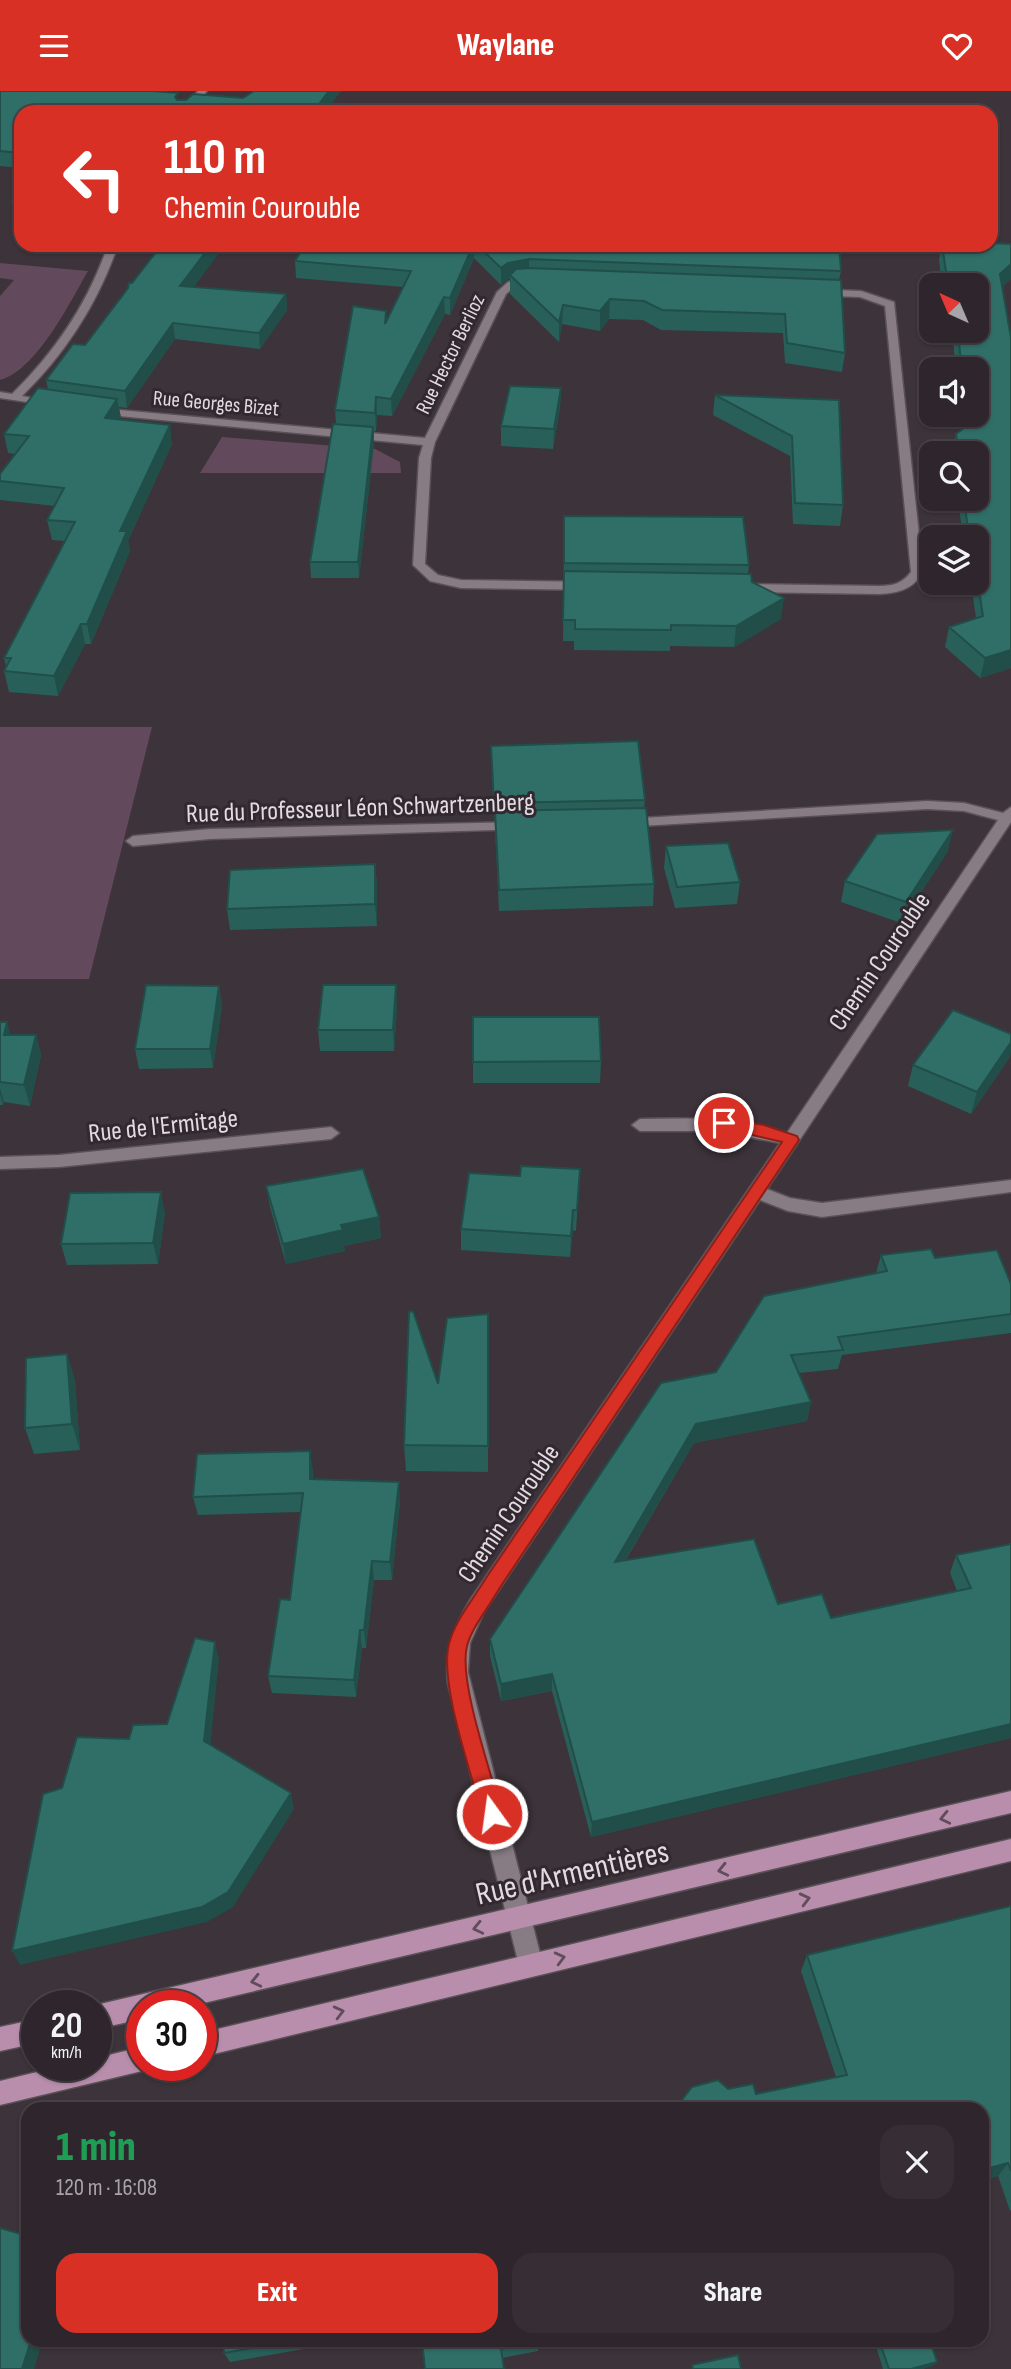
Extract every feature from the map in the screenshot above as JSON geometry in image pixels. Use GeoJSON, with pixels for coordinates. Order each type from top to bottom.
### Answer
{"type":"FeatureCollection","features":[{"type":"Feature","properties":{"kind":"main road","name":"Rue d'Armentières"},"geometry":{"type":"LineString","coordinates":[[212,1990],[1011,1803]]}},
{"type":"Feature","properties":{"kind":"main road"},"geometry":{"type":"LineString","coordinates":[[217,2041],[1011,1850]]}},
{"type":"Feature","properties":{"kind":"main road"},"geometry":{"type":"LineString","coordinates":[[0,2039],[21,2034]]}},
{"type":"Feature","properties":{"kind":"main road"},"geometry":{"type":"LineString","coordinates":[[0,2093],[126,2063]]}},
{"type":"Feature","properties":{"kind":"street"},"geometry":{"type":"LineString","coordinates":[[190,105],[203,91]]}},
{"type":"Feature","properties":{"kind":"street"},"geometry":{"type":"LineString","coordinates":[[15,397],[41,370],[76,323],[97,285],[110,252]]}},
{"type":"Feature","properties":{"kind":"street","name":"Rue Hector Berlioz"},"geometry":{"type":"LineString","coordinates":[[529,281],[874,297],[892,307],[917,572],[909,583],[880,590],[461,585],[440,581],[427,574],[419,565],[425,458],[429,442],[502,292],[512,284],[529,281]]}},
{"type":"Feature","properties":{"kind":"street"},"geometry":{"type":"LineString","coordinates":[[0,394],[66,406]]}},
{"type":"Feature","properties":{"kind":"street","name":"Rue Georges Bizet"},"geometry":{"type":"LineString","coordinates":[[86,409],[429,442]]}},
{"type":"Feature","properties":{"kind":"street"},"geometry":{"type":"LineString","coordinates":[[604,824],[927,806],[964,807],[1009,814]]}},
{"type":"Feature","properties":{"kind":"street","name":"Chemin Courouble"},"geometry":{"type":"LineString","coordinates":[[531,1965],[459,1684],[455,1661],[458,1641],[477,1606],[642,1358],[757,1192],[1009,814]]}},
{"type":"Feature","properties":{"kind":"street","name":"Rue du Professeur Léon Schwartzenberg"},"geometry":{"type":"LineString","coordinates":[[133,841],[210,834],[531,826]]}},
{"type":"Feature","properties":{"kind":"street"},"geometry":{"type":"LineString","coordinates":[[640,1125],[724,1123],[764,1130],[792,1140]]}},
{"type":"Feature","properties":{"kind":"street","name":"Rue de l'Ermitage"},"geometry":{"type":"LineString","coordinates":[[0,1163],[59,1160],[331,1133]]}},
{"type":"Feature","properties":{"kind":"street"},"geometry":{"type":"LineString","coordinates":[[757,1192],[788,1204],[822,1210],[1011,1186]]}},
{"type":"Feature","properties":{"kind":"shaded area"},"geometry":{"type":"Polygon","coordinates":[[[0,263],[88,271],[39,349],[14,374],[0,380],[0,296],[14,280],[0,278],[0,263]]]}},
{"type":"Feature","properties":{"kind":"shaded area"},"geometry":{"type":"Polygon","coordinates":[[[222,437],[375,449],[400,462],[401,473],[200,473],[222,437]]]}},
{"type":"Feature","properties":{"kind":"shaded area"},"geometry":{"type":"Polygon","coordinates":[[[0,727],[152,727],[89,979],[0,979],[0,727]]]}},
{"type":"Feature","properties":{"kind":"building"},"geometry":{"type":"Polygon","coordinates":[[[0,91],[152,91],[178,93],[175,97],[177,100],[186,100],[193,94],[243,98],[254,91],[329,91],[318,105],[14,105],[14,152],[0,151],[0,91]]]}},
{"type":"Feature","properties":{"kind":"building"},"geometry":{"type":"Polygon","coordinates":[[[998,243],[1011,244],[1011,264],[1000,274],[1011,338],[1011,650],[985,658],[949,627],[983,616],[980,595],[989,595],[989,525],[967,525],[966,511],[989,511],[989,441],[957,441],[956,434],[965,427],[989,427],[989,357],[960,357],[959,343],[989,343],[989,273],[946,273],[943,252],[998,252],[998,243]]]}},
{"type":"Feature","properties":{"kind":"building"},"geometry":{"type":"Polygon","coordinates":[[[156,252],[206,252],[180,286],[286,294],[259,333],[173,323],[125,391],[46,380],[73,344],[85,345],[129,283],[132,283],[156,252]]]}},
{"type":"Feature","properties":{"kind":"building"},"geometry":{"type":"Polygon","coordinates":[[[301,252],[470,252],[450,298],[444,297],[391,399],[376,397],[375,413],[335,410],[353,306],[386,311],[385,324],[411,271],[295,261],[301,252]]]}},
{"type":"Feature","properties":{"kind":"building"},"geometry":{"type":"Polygon","coordinates":[[[484,252],[840,252],[841,271],[529,259],[508,263],[501,268],[484,252]]]}},
{"type":"Feature","properties":{"kind":"building"},"geometry":{"type":"Polygon","coordinates":[[[516,269],[841,280],[845,353],[787,343],[785,314],[662,310],[644,301],[610,299],[600,311],[563,305],[559,322],[510,275],[516,269]]]}},
{"type":"Feature","properties":{"kind":"building"},"geometry":{"type":"Polygon","coordinates":[[[510,386],[561,388],[554,429],[501,426],[510,386]]]}},
{"type":"Feature","properties":{"kind":"building"},"geometry":{"type":"Polygon","coordinates":[[[38,388],[117,399],[105,418],[170,425],[120,531],[127,531],[87,624],[81,624],[54,676],[4,671],[11,658],[4,658],[75,522],[47,520],[64,488],[0,481],[0,474],[29,436],[4,434],[38,388]]]}},
{"type":"Feature","properties":{"kind":"building"},"geometry":{"type":"Polygon","coordinates":[[[715,395],[839,400],[843,505],[795,503],[792,436],[715,395]]]}},
{"type":"Feature","properties":{"kind":"building"},"geometry":{"type":"Polygon","coordinates":[[[333,424],[373,427],[358,562],[310,562],[333,424]]]}},
{"type":"Feature","properties":{"kind":"building"},"geometry":{"type":"Polygon","coordinates":[[[564,516],[743,517],[749,565],[564,563],[564,516]]]}},
{"type":"Feature","properties":{"kind":"building"},"geometry":{"type":"Polygon","coordinates":[[[564,571],[751,574],[752,582],[784,598],[736,626],[671,625],[671,630],[575,629],[575,620],[563,620],[564,571]]]}},
{"type":"Feature","properties":{"kind":"building"},"geometry":{"type":"Polygon","coordinates":[[[638,741],[645,800],[494,803],[491,746],[638,741]]]}},
{"type":"Feature","properties":{"kind":"building"},"geometry":{"type":"Polygon","coordinates":[[[646,808],[654,884],[499,890],[495,811],[646,808]]]}},
{"type":"Feature","properties":{"kind":"building"},"geometry":{"type":"Polygon","coordinates":[[[953,830],[906,902],[845,881],[877,834],[953,830]]]}},
{"type":"Feature","properties":{"kind":"building"},"geometry":{"type":"Polygon","coordinates":[[[728,843],[740,882],[677,887],[666,846],[728,843]]]}},
{"type":"Feature","properties":{"kind":"building"},"geometry":{"type":"Polygon","coordinates":[[[375,864],[375,904],[227,909],[230,870],[375,864]]]}},
{"type":"Feature","properties":{"kind":"building"},"geometry":{"type":"Polygon","coordinates":[[[146,985],[219,986],[210,1049],[135,1049],[146,985]]]}},
{"type":"Feature","properties":{"kind":"building"},"geometry":{"type":"Polygon","coordinates":[[[323,985],[396,985],[393,1030],[318,1030],[323,985]]]}},
{"type":"Feature","properties":{"kind":"building"},"geometry":{"type":"Polygon","coordinates":[[[953,1010],[1011,1034],[1011,1042],[977,1092],[913,1065],[953,1010]]]}},
{"type":"Feature","properties":{"kind":"building"},"geometry":{"type":"Polygon","coordinates":[[[473,1017],[599,1017],[601,1061],[473,1062],[473,1017]]]}},
{"type":"Feature","properties":{"kind":"building"},"geometry":{"type":"Polygon","coordinates":[[[0,1022],[7,1022],[4,1035],[36,1035],[24,1085],[0,1082],[0,1022]]]}},
{"type":"Feature","properties":{"kind":"building"},"geometry":{"type":"Polygon","coordinates":[[[521,1166],[580,1169],[577,1210],[573,1210],[571,1236],[461,1229],[469,1173],[520,1176],[521,1166]]]}},
{"type":"Feature","properties":{"kind":"building"},"geometry":{"type":"Polygon","coordinates":[[[363,1169],[379,1217],[341,1225],[343,1230],[283,1244],[266,1186],[363,1169]]]}},
{"type":"Feature","properties":{"kind":"building"},"geometry":{"type":"Polygon","coordinates":[[[161,1192],[153,1243],[61,1244],[70,1193],[161,1192]]]}},
{"type":"Feature","properties":{"kind":"building"},"geometry":{"type":"Polygon","coordinates":[[[931,1249],[935,1258],[997,1250],[1011,1284],[1011,1314],[838,1337],[843,1350],[791,1355],[811,1402],[696,1424],[615,1562],[754,1539],[778,1604],[822,1594],[831,1618],[971,1588],[956,1555],[1011,1544],[1011,1724],[592,1822],[552,1674],[501,1684],[490,1639],[661,1383],[716,1372],[764,1296],[887,1271],[881,1255],[931,1249]]]}},
{"type":"Feature","properties":{"kind":"building"},"geometry":{"type":"Polygon","coordinates":[[[413,1311],[438,1384],[447,1318],[488,1314],[488,1446],[404,1445],[409,1312],[413,1311]]]}},
{"type":"Feature","properties":{"kind":"building"},"geometry":{"type":"Polygon","coordinates":[[[67,1354],[72,1424],[25,1428],[26,1358],[67,1354]]]}},
{"type":"Feature","properties":{"kind":"building"},"geometry":{"type":"Polygon","coordinates":[[[310,1451],[310,1479],[399,1482],[390,1562],[372,1561],[364,1630],[360,1630],[354,1680],[268,1676],[280,1599],[290,1600],[303,1493],[193,1497],[197,1454],[310,1451]]]}},
{"type":"Feature","properties":{"kind":"building"},"geometry":{"type":"Polygon","coordinates":[[[195,1638],[215,1642],[204,1741],[291,1793],[228,1892],[202,1907],[12,1951],[43,1794],[62,1788],[77,1737],[129,1739],[133,1725],[167,1724],[195,1638]]]}},
{"type":"Feature","properties":{"kind":"building"},"geometry":{"type":"Polygon","coordinates":[[[1011,1906],[1011,2171],[1008,2163],[989,2168],[989,2102],[680,2102],[692,2087],[718,2080],[728,2089],[753,2084],[756,2094],[847,2075],[807,1955],[1011,1906]]]}},
{"type":"Feature","properties":{"kind":"building"},"geometry":{"type":"Polygon","coordinates":[[[0,2228],[21,2234],[21,2347],[29,2347],[22,2369],[0,2369],[0,2228]]]}},
{"type":"Feature","properties":{"kind":"building"},"geometry":{"type":"Polygon","coordinates":[[[224,2347],[258,2347],[224,2353],[224,2347]]]}},
{"type":"Feature","properties":{"kind":"building"},"geometry":{"type":"Polygon","coordinates":[[[423,2347],[512,2347],[501,2349],[504,2369],[425,2369],[423,2347]]]}},
{"type":"Feature","properties":{"kind":"building"},"geometry":{"type":"Polygon","coordinates":[[[881,2347],[932,2347],[937,2362],[911,2369],[889,2369],[881,2347]]]}},
{"type":"Feature","properties":{"kind":"building"},"geometry":{"type":"Polygon","coordinates":[[[738,2355],[741,2369],[693,2369],[692,2365],[738,2355]]]}},
{"type":"Feature","properties":{"kind":"route"},"geometry":{"type":"LineString","coordinates":[[492,1814],[459,1684],[455,1661],[458,1641],[477,1606],[792,1140],[764,1130],[724,1123]]}}]}
